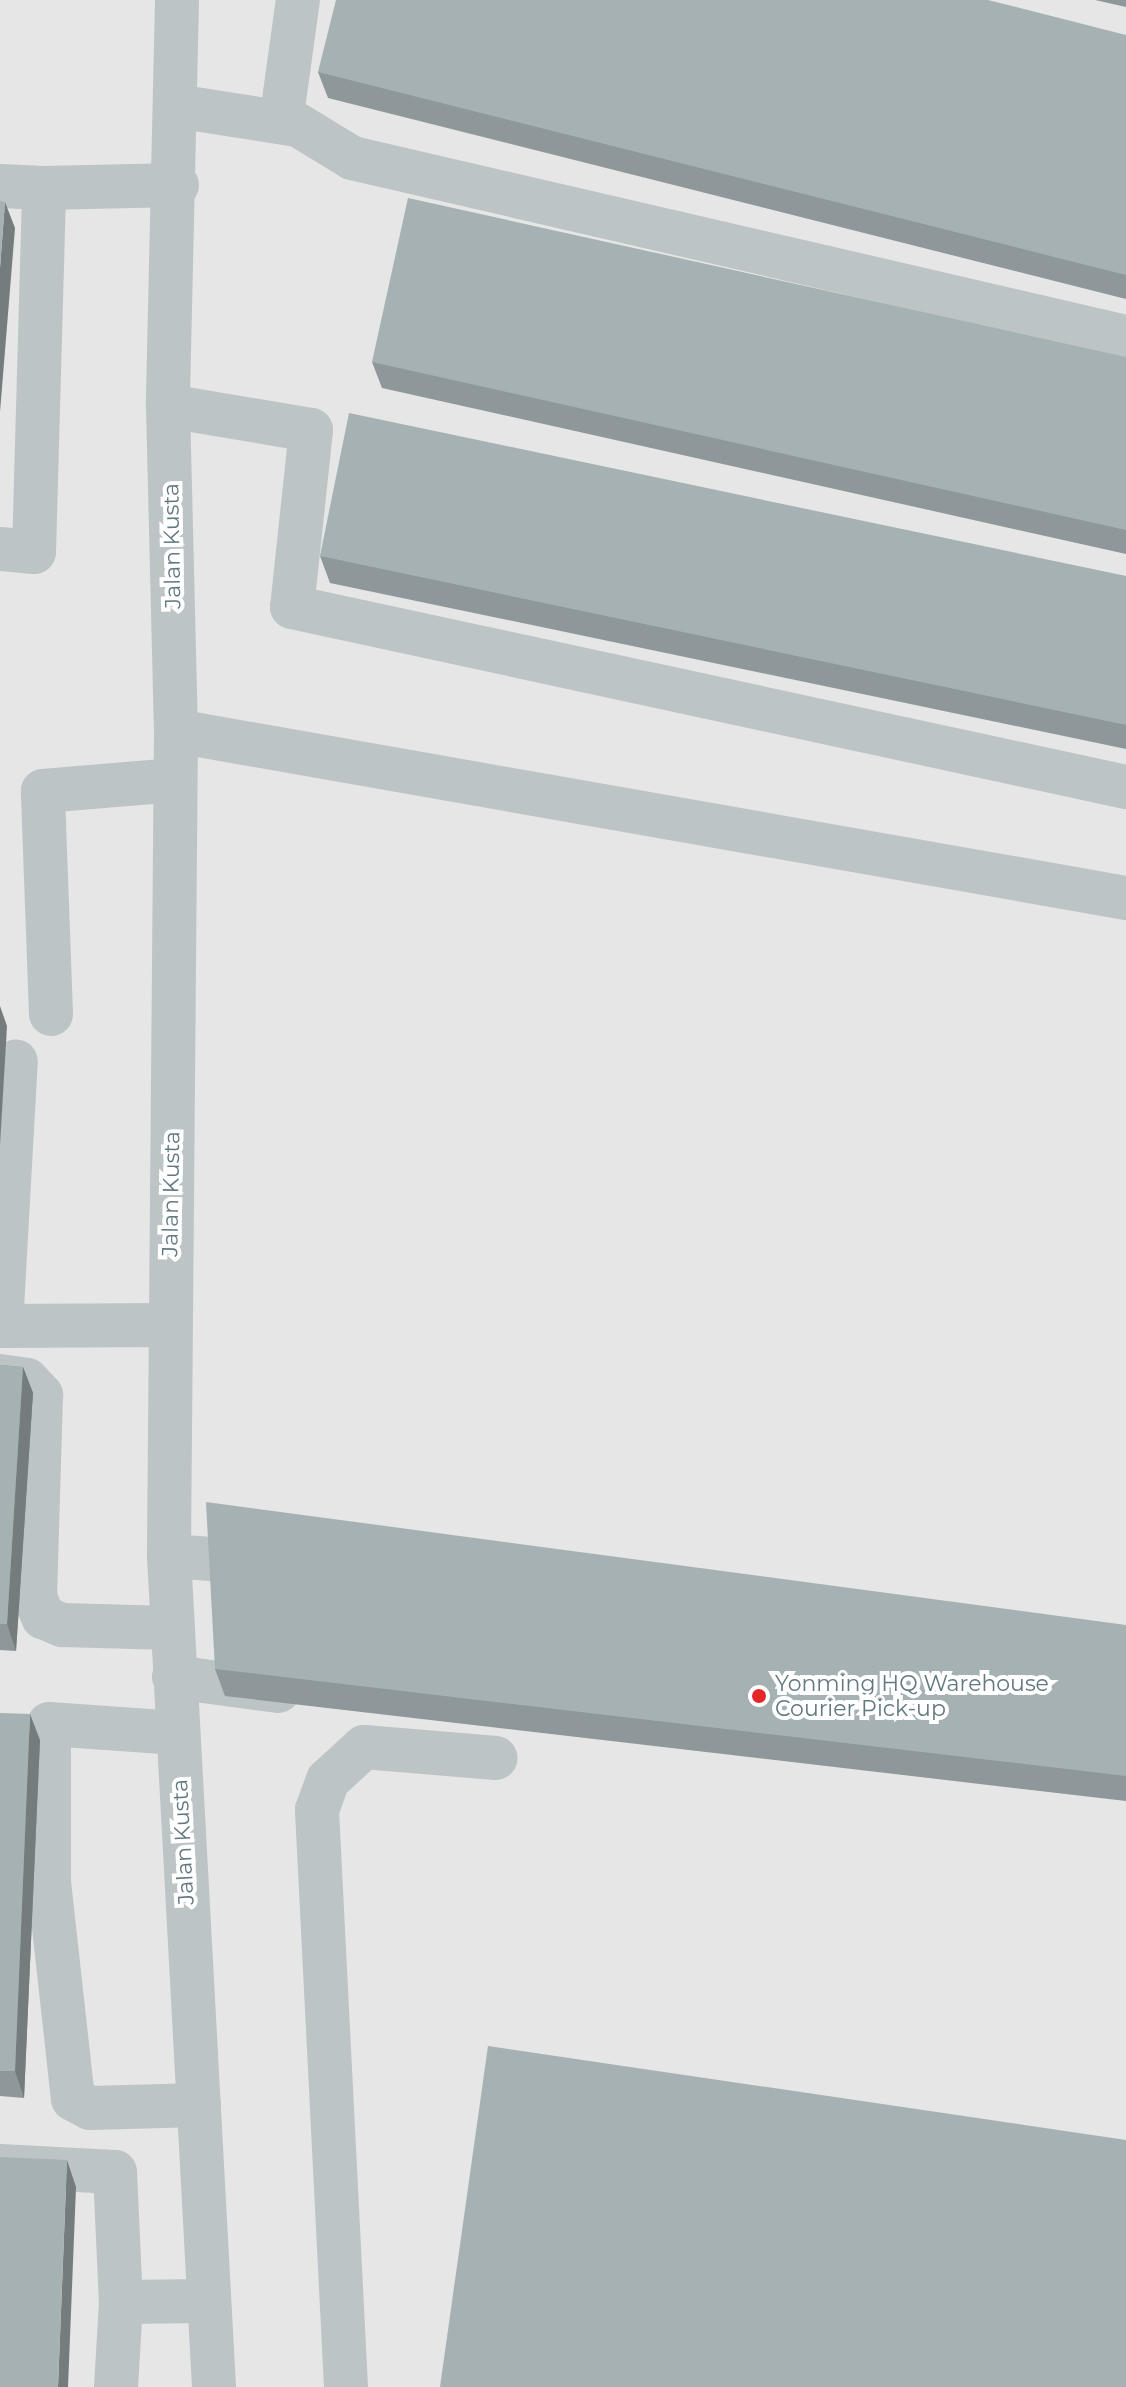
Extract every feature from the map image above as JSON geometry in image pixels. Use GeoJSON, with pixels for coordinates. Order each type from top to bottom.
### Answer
{"type":"FeatureCollection","features":[{"type":"Feature","properties":{"kind":"street","name":"Jalan Kusta"},"geometry":{"type":"LineString","coordinates":[[177,0],[177,185],[168,406],[176,731],[170,1628],[214,2387]]}},
{"type":"Feature","properties":{"kind":"street"},"geometry":{"type":"LineString","coordinates":[[281,122],[298,0]]}},
{"type":"Feature","properties":{"kind":"street"},"geometry":{"type":"LineString","coordinates":[[176,106],[281,122],[352,158],[1126,337]]}},
{"type":"Feature","properties":{"kind":"street"},"geometry":{"type":"LineString","coordinates":[[0,186],[177,185]]}},
{"type":"Feature","properties":{"kind":"street"},"geometry":{"type":"LineString","coordinates":[[0,549],[34,552],[44,188]]}},
{"type":"Feature","properties":{"kind":"street"},"geometry":{"type":"LineString","coordinates":[[168,406],[311,430],[292,607],[1126,787]]}},
{"type":"Feature","properties":{"kind":"street"},"geometry":{"type":"LineString","coordinates":[[176,731],[1126,898]]}},
{"type":"Feature","properties":{"kind":"street"},"geometry":{"type":"LineString","coordinates":[[51,1014],[43,791],[175,780]]}},
{"type":"Feature","properties":{"kind":"street"},"geometry":{"type":"LineString","coordinates":[[16,1061],[1,1326],[170,1325]]}},
{"type":"Feature","properties":{"kind":"street"},"geometry":{"type":"LineString","coordinates":[[0,1376],[27,1380],[41,1395],[35,1597],[43,1617],[62,1625],[170,1628]]}},
{"type":"Feature","properties":{"kind":"street"},"geometry":{"type":"LineString","coordinates":[[169,1556],[293,1565],[275,1627],[272,1690]]}},
{"type":"Feature","properties":{"kind":"street"},"geometry":{"type":"LineString","coordinates":[[174,1677],[319,1696]]}},
{"type":"Feature","properties":{"kind":"street"},"geometry":{"type":"LineString","coordinates":[[396,1706],[520,1723]]}},
{"type":"Feature","properties":{"kind":"street"},"geometry":{"type":"LineString","coordinates":[[177,1733],[31,1724],[68,2090],[90,2108],[199,2105]]}},
{"type":"Feature","properties":{"kind":"street"},"geometry":{"type":"LineString","coordinates":[[346,2387],[317,1810],[328,1780],[364,1747],[496,1758]]}},
{"type":"Feature","properties":{"kind":"street"},"geometry":{"type":"LineString","coordinates":[[0,2166],[115,2172],[121,2302],[116,2387]]}},
{"type":"Feature","properties":{"kind":"street"},"geometry":{"type":"LineString","coordinates":[[121,2302],[209,2301]]}},
{"type":"Feature","properties":{"kind":"shaded area"},"geometry":{"type":"Polygon","coordinates":[[[0,0],[1126,0],[1126,2387],[0,2387],[0,0]]]}},
{"type":"Feature","properties":{"kind":"building"},"geometry":{"type":"Polygon","coordinates":[[[336,0],[988,0],[1126,35],[1126,275],[318,72],[336,0]]]}},
{"type":"Feature","properties":{"kind":"building"},"geometry":{"type":"Polygon","coordinates":[[[408,198],[1126,357],[1126,530],[372,362],[408,198]]]}},
{"type":"Feature","properties":{"kind":"building"},"geometry":{"type":"Polygon","coordinates":[[[0,201],[5,202],[0,268],[0,201]]]}},
{"type":"Feature","properties":{"kind":"building"},"geometry":{"type":"Polygon","coordinates":[[[349,413],[1126,576],[1126,725],[320,556],[349,413]]]}},
{"type":"Feature","properties":{"kind":"building"},"geometry":{"type":"Polygon","coordinates":[[[0,1365],[23,1367],[7,1624],[0,1624],[0,1365]]]}},
{"type":"Feature","properties":{"kind":"building"},"geometry":{"type":"Polygon","coordinates":[[[206,1502],[1126,1625],[1126,1776],[215,1669],[206,1502]]]}},
{"type":"Feature","properties":{"kind":"building"},"geometry":{"type":"Polygon","coordinates":[[[0,1713],[30,1714],[15,2071],[0,2071],[0,1713]]]}},
{"type":"Feature","properties":{"kind":"building"},"geometry":{"type":"Polygon","coordinates":[[[488,2046],[1126,2140],[1126,2387],[440,2387],[488,2046]]]}},
{"type":"Feature","properties":{"kind":"building"},"geometry":{"type":"Polygon","coordinates":[[[0,2157],[67,2160],[58,2387],[0,2387],[0,2157]]]}},
{"type":"Feature","properties":{"kind":"place","name":"Yonming HQ Warehouse Courier Pick-up"},"geometry":{"type":"Point","coordinates":[759,1696]}}]}
